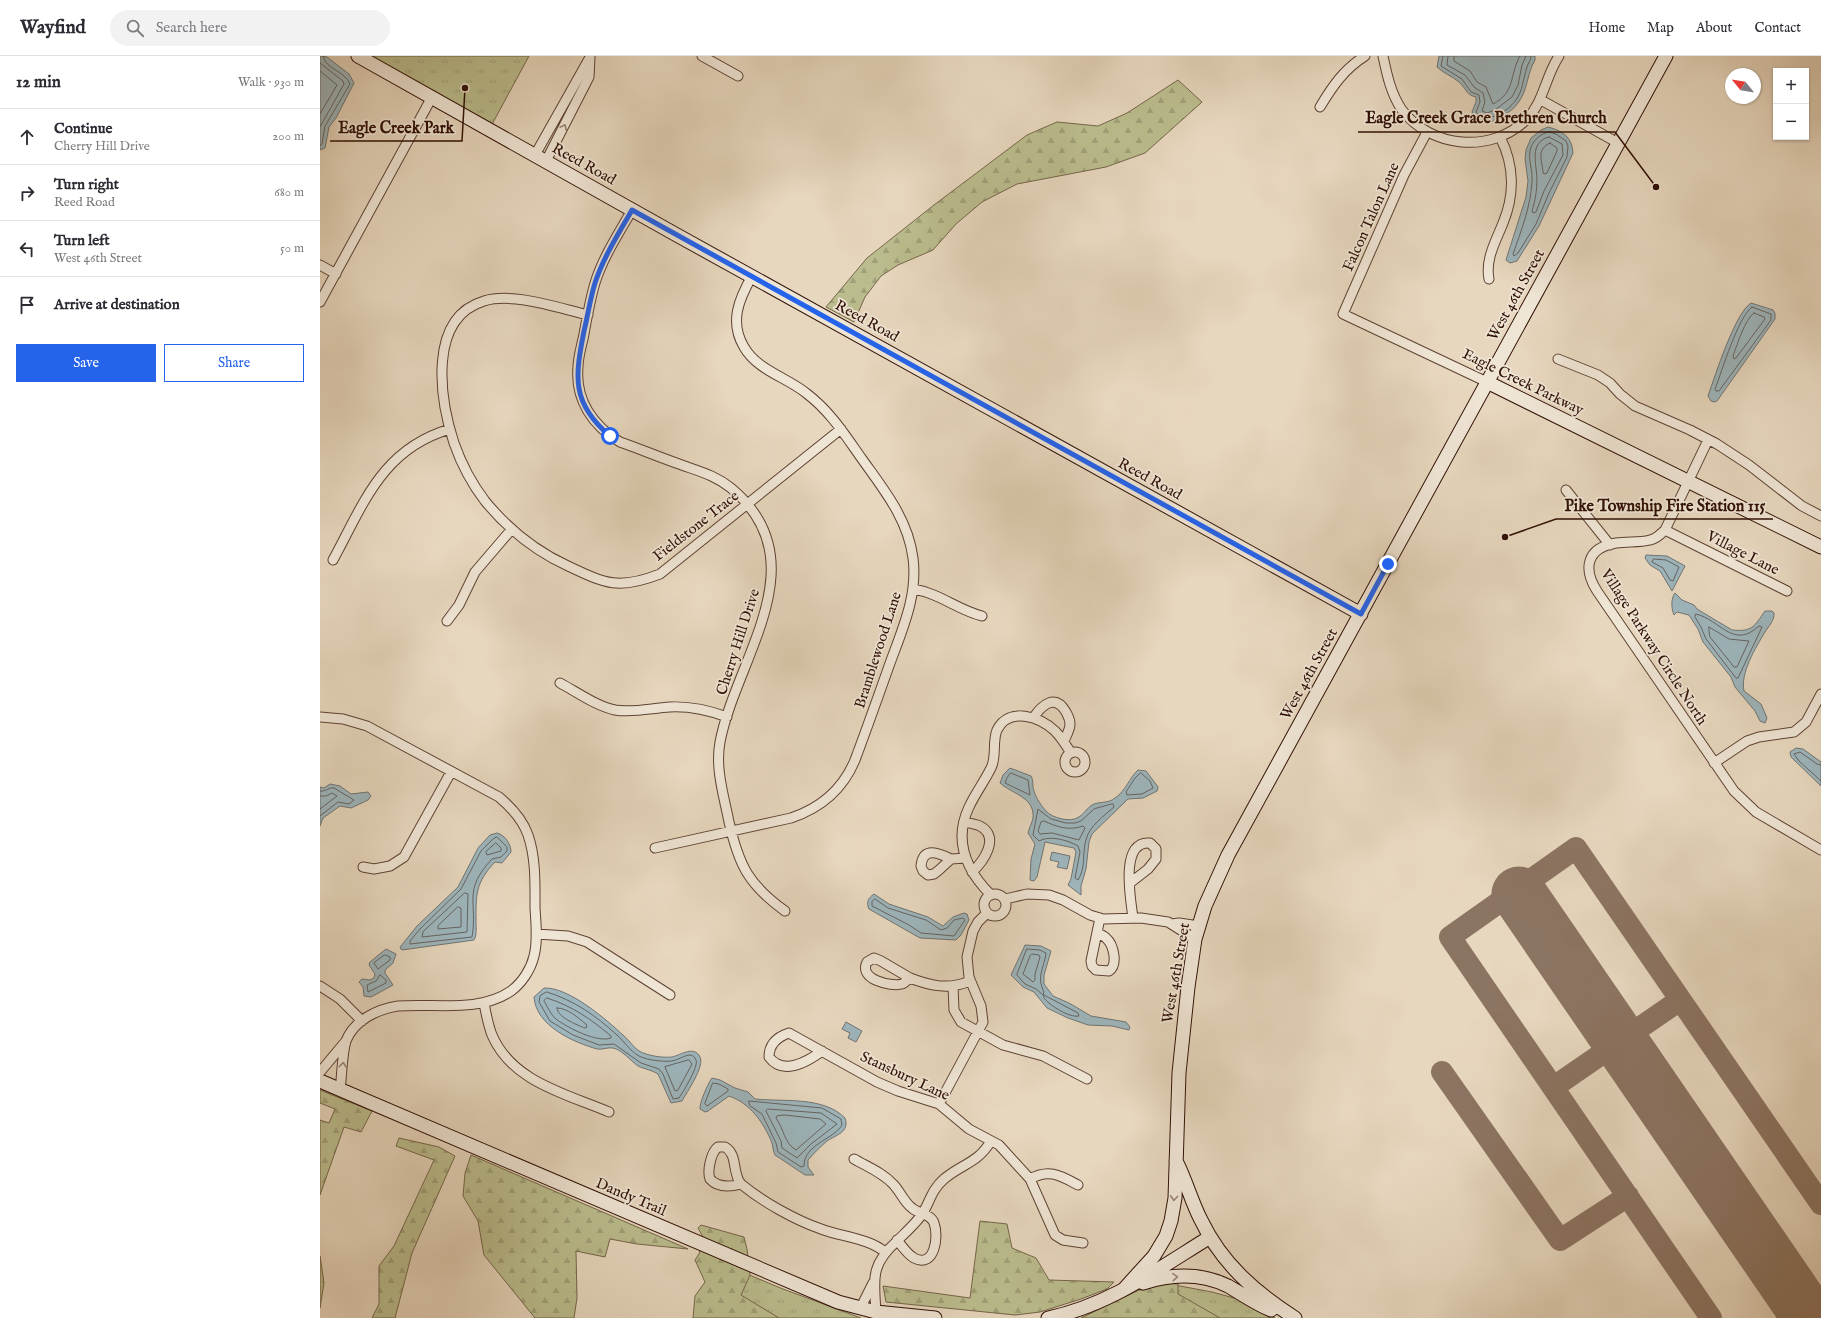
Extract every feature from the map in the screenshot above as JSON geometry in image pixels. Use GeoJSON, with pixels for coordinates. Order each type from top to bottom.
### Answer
{"type":"FeatureCollection","features":[{"type":"Feature","properties":{"kind":"street","name":"Reed Road"},"geometry":{"type":"LineString","coordinates":[[358,56],[632,210],[1361,614]]}},
{"type":"Feature","properties":{"kind":"street"},"geometry":{"type":"LineString","coordinates":[[540,158],[589,78],[590,56]]}},
{"type":"Feature","properties":{"kind":"street"},"geometry":{"type":"LineString","coordinates":[[702,56],[738,76]]}},
{"type":"Feature","properties":{"kind":"street"},"geometry":{"type":"LineString","coordinates":[[1320,108],[1333,85],[1345,71],[1365,56]]}},
{"type":"Feature","properties":{"kind":"street"},"geometry":{"type":"LineString","coordinates":[[1383,56],[1391,88],[1397,102],[1411,120],[1427,132],[1441,138],[1463,143],[1482,142],[1500,137],[1524,122],[1541,100],[1559,56]]}},
{"type":"Feature","properties":{"kind":"street","name":"West 46th Street"},"geometry":{"type":"LineString","coordinates":[[1124,1289],[1154,1256],[1166,1236],[1170,1221],[1175,1198],[1175,1159],[1182,1032],[1195,939],[1214,885],[1228,855],[1666,56]]}},
{"type":"Feature","properties":{"kind":"street"},"geometry":{"type":"LineString","coordinates":[[320,302],[432,97]]}},
{"type":"Feature","properties":{"kind":"street"},"geometry":{"type":"LineString","coordinates":[[1541,100],[1618,142]]}},
{"type":"Feature","properties":{"kind":"street","name":"Falcon Talon Lane"},"geometry":{"type":"LineString","coordinates":[[1343,314],[1404,176],[1427,132]]}},
{"type":"Feature","properties":{"kind":"street"},"geometry":{"type":"LineString","coordinates":[[1489,278],[1488,266],[1491,253],[1508,211],[1511,196],[1512,177],[1509,162],[1500,137]]}},
{"type":"Feature","properties":{"kind":"street","name":"Cherry Hill Drive"},"geometry":{"type":"LineString","coordinates":[[632,210],[602,264],[595,283],[578,366],[577,378],[580,393],[585,407],[598,426],[620,442],[698,469],[715,477],[731,488],[747,504],[757,520],[769,548],[772,568],[771,591],[765,614],[727,717],[720,743],[719,767],[721,786],[736,850],[747,874],[767,898],[785,911]]}},
{"type":"Feature","properties":{"kind":"street"},"geometry":{"type":"LineString","coordinates":[[320,265],[336,274]]}},
{"type":"Feature","properties":{"kind":"street","name":"Bramblewood Lane"},"geometry":{"type":"LineString","coordinates":[[655,848],[805,813],[828,799],[841,786],[851,770],[858,752],[909,610],[913,589],[913,559],[910,544],[903,523],[893,503],[830,414],[813,398],[758,364],[743,347],[737,329],[737,306],[752,276]]}},
{"type":"Feature","properties":{"kind":"street","name":"Fieldstone Trace"},"geometry":{"type":"LineString","coordinates":[[588,315],[507,298],[484,301],[468,310],[452,326],[444,347],[444,395],[450,429],[460,458],[476,488],[490,508],[511,530],[541,552],[585,574],[609,583],[631,583],[660,574],[841,430]]}},
{"type":"Feature","properties":{"kind":"street","name":"Eagle Creek Parkway"},"geometry":{"type":"LineString","coordinates":[[1343,314],[1487,382],[1821,547]]}},
{"type":"Feature","properties":{"kind":"street"},"geometry":{"type":"LineString","coordinates":[[1558,359],[1600,376],[1610,383],[1626,400],[1640,409],[1708,440],[1749,465],[1802,506],[1821,516]]}},
{"type":"Feature","properties":{"kind":"street"},"geometry":{"type":"LineString","coordinates":[[333,560],[370,492],[387,467],[409,447],[429,436],[450,429]]}},
{"type":"Feature","properties":{"kind":"street"},"geometry":{"type":"LineString","coordinates":[[1665,530],[1708,440]]}},
{"type":"Feature","properties":{"kind":"street"},"geometry":{"type":"LineString","coordinates":[[1566,490],[1610,545]]}},
{"type":"Feature","properties":{"kind":"street"},"geometry":{"type":"LineString","coordinates":[[447,621],[459,605],[475,572],[511,530]]}},
{"type":"Feature","properties":{"kind":"street","name":"Village Parkway Circle North"},"geometry":{"type":"LineString","coordinates":[[1665,530],[1658,537],[1651,540],[1610,545],[1594,553],[1589,561],[1588,569],[1590,580],[1734,791],[1756,812],[1821,850]]}},
{"type":"Feature","properties":{"kind":"street","name":"Village Lane"},"geometry":{"type":"LineString","coordinates":[[1665,530],[1787,591]]}},
{"type":"Feature","properties":{"kind":"street"},"geometry":{"type":"LineString","coordinates":[[913,589],[936,595],[966,611],[982,616]]}},
{"type":"Feature","properties":{"kind":"street"},"geometry":{"type":"LineString","coordinates":[[560,683],[613,710],[633,711],[685,707],[704,709],[727,717]]}},
{"type":"Feature","properties":{"kind":"street"},"geometry":{"type":"LineString","coordinates":[[1714,763],[1751,739],[1788,734],[1800,728],[1806,722],[1821,694]]}},
{"type":"Feature","properties":{"kind":"street"},"geometry":{"type":"LineString","coordinates":[[1033,718],[1040,708],[1046,704],[1054,702],[1062,706],[1070,719],[1064,741]]}},
{"type":"Feature","properties":{"kind":"street"},"geometry":{"type":"LineString","coordinates":[[991,895],[980,884],[972,872],[966,858],[963,844],[964,822],[968,808],[992,767],[995,737],[999,727],[1010,717],[1021,715],[1033,718],[1050,727],[1064,741],[1071,752]]}},
{"type":"Feature","properties":{"kind":"street"},"geometry":{"type":"LineString","coordinates":[[320,717],[343,719],[362,724],[499,797],[513,810],[526,830],[531,844],[534,863],[536,934],[536,948],[532,963],[522,979],[512,990],[484,1003],[390,1008],[375,1013],[362,1021],[351,1032],[346,1041],[320,1072]]}},
{"type":"Feature","properties":{"kind":"street"},"geometry":{"type":"LineString","coordinates":[[363,867],[374,869],[390,866],[404,857],[451,772]]}},
{"type":"Feature","properties":{"kind":"street"},"geometry":{"type":"LineString","coordinates":[[964,822],[984,828],[990,840],[986,855],[972,872]]}},
{"type":"Feature","properties":{"kind":"street"},"geometry":{"type":"LineString","coordinates":[[951,859],[966,858]]}},
{"type":"Feature","properties":{"kind":"street"},"geometry":{"type":"LineString","coordinates":[[1130,883],[1133,918]]}},
{"type":"Feature","properties":{"kind":"street"},"geometry":{"type":"LineString","coordinates":[[1005,900],[1023,894],[1038,893],[1063,900],[1090,915],[1109,920],[1133,918],[1153,919],[1172,924],[1179,923],[1199,926]]}},
{"type":"Feature","properties":{"kind":"street"},"geometry":{"type":"LineString","coordinates":[[999,894],[1005,900],[1006,908],[1002,914],[994,916],[987,913],[985,902],[991,895],[999,894]]}},
{"type":"Feature","properties":{"kind":"street"},"geometry":{"type":"LineString","coordinates":[[939,1104],[983,1022],[982,1011],[970,981],[967,957],[970,938],[978,922],[987,913]]}},
{"type":"Feature","properties":{"kind":"street"},"geometry":{"type":"LineString","coordinates":[[1097,933],[1108,939],[1113,951],[1113,967],[1109,972],[1096,970],[1091,961],[1100,918]]}},
{"type":"Feature","properties":{"kind":"street"},"geometry":{"type":"LineString","coordinates":[[1172,924],[1195,939]]}},
{"type":"Feature","properties":{"kind":"street"},"geometry":{"type":"LineString","coordinates":[[536,934],[568,936],[587,942],[670,995]]}},
{"type":"Feature","properties":{"kind":"street"},"geometry":{"type":"LineString","coordinates":[[910,978],[942,987],[953,986],[970,981]]}},
{"type":"Feature","properties":{"kind":"street"},"geometry":{"type":"LineString","coordinates":[[320,986],[340,999],[362,1021]]}},
{"type":"Feature","properties":{"kind":"street"},"geometry":{"type":"LineString","coordinates":[[953,986],[954,1010],[957,1018],[965,1025],[1006,1046],[1043,1056],[1087,1078]]}},
{"type":"Feature","properties":{"kind":"street"},"geometry":{"type":"LineString","coordinates":[[484,1003],[487,1021],[494,1039],[514,1067],[537,1082],[609,1112]]}},
{"type":"Feature","properties":{"kind":"street","name":"Stansbury Lane"},"geometry":{"type":"LineString","coordinates":[[822,1052],[801,1064],[786,1067],[777,1065],[769,1057],[769,1049],[772,1043],[778,1038],[789,1033],[882,1084],[939,1104],[969,1130],[991,1141],[1005,1151],[1030,1179],[1055,1235],[1063,1240],[1083,1243]]}},
{"type":"Feature","properties":{"kind":"street"},"geometry":{"type":"LineString","coordinates":[[340,1090],[346,1041]]}},
{"type":"Feature","properties":{"kind":"street","name":"Dandy Trail"},"geometry":{"type":"LineString","coordinates":[[320,1081],[811,1291],[860,1309],[935,1318]]}},
{"type":"Feature","properties":{"kind":"street"},"geometry":{"type":"LineString","coordinates":[[876,1312],[874,1281],[876,1266],[885,1252],[913,1227],[923,1214],[929,1198],[941,1182],[981,1155],[991,1141]]}},
{"type":"Feature","properties":{"kind":"street"},"geometry":{"type":"LineString","coordinates":[[741,1184],[724,1186],[716,1184],[710,1179],[709,1172],[716,1148],[725,1147],[732,1153],[738,1179],[741,1184],[763,1200],[813,1226],[834,1234],[872,1244],[885,1252]]}},
{"type":"Feature","properties":{"kind":"street"},"geometry":{"type":"LineString","coordinates":[[854,1159],[888,1179],[898,1190],[907,1204],[913,1209],[931,1218],[935,1224],[935,1250],[932,1256],[922,1260],[914,1258],[898,1240]]}},
{"type":"Feature","properties":{"kind":"street"},"geometry":{"type":"LineString","coordinates":[[1175,1159],[1185,1178],[1198,1214],[1210,1237],[1225,1259],[1248,1284],[1295,1318]]}},
{"type":"Feature","properties":{"kind":"street"},"geometry":{"type":"LineString","coordinates":[[1030,1179],[1039,1174],[1052,1173],[1060,1175],[1078,1185]]}},
{"type":"Feature","properties":{"kind":"street"},"geometry":{"type":"LineString","coordinates":[[1048,1318],[1087,1307],[1124,1289],[1210,1237]]}},
{"type":"Feature","properties":{"kind":"street"},"geometry":{"type":"LineString","coordinates":[[1124,1289],[1166,1277],[1183,1276],[1205,1279],[1226,1286],[1263,1306],[1290,1318]]}},
{"type":"Feature","properties":{"kind":"street"},"geometry":{"type":"LineString","coordinates":[[860,1309],[874,1281]]}},
{"type":"Feature","properties":{"kind":"green space"},"geometry":{"type":"Polygon","coordinates":[[[361,56],[529,56],[490,128],[361,56]]]}},
{"type":"Feature","properties":{"kind":"green space"},"geometry":{"type":"Polygon","coordinates":[[[1178,80],[1202,102],[1145,153],[1106,167],[1017,184],[982,202],[956,224],[933,250],[898,265],[881,276],[865,297],[854,322],[826,307],[867,258],[1027,135],[1057,122],[1098,126],[1127,113],[1178,80]]]}},
{"type":"Feature","properties":{"kind":"green space"},"geometry":{"type":"Polygon","coordinates":[[[320,1090],[372,1111],[361,1132],[344,1127],[320,1195],[320,1120],[329,1123],[335,1109],[320,1103],[320,1090]]]}},
{"type":"Feature","properties":{"kind":"green space"},"geometry":{"type":"Polygon","coordinates":[[[399,1138],[439,1147],[455,1156],[412,1253],[395,1318],[372,1318],[379,1304],[379,1266],[394,1246],[434,1160],[396,1146],[399,1138]]]}},
{"type":"Feature","properties":{"kind":"green space"},"geometry":{"type":"Polygon","coordinates":[[[471,1155],[688,1249],[637,1244],[610,1239],[605,1257],[576,1251],[577,1298],[574,1318],[535,1318],[484,1255],[478,1221],[463,1196],[465,1173],[471,1155]]]}},
{"type":"Feature","properties":{"kind":"green space"},"geometry":{"type":"Polygon","coordinates":[[[980,1221],[1007,1224],[1012,1248],[1036,1258],[1049,1280],[1114,1282],[1107,1289],[1081,1299],[1040,1312],[1015,1315],[886,1302],[883,1286],[970,1298],[980,1221]]]}},
{"type":"Feature","properties":{"kind":"green space"},"geometry":{"type":"Polygon","coordinates":[[[701,1225],[744,1237],[750,1275],[741,1295],[779,1318],[693,1318],[695,1296],[705,1282],[695,1260],[699,1254],[703,1237],[698,1228],[701,1225]]]}},
{"type":"Feature","properties":{"kind":"green space"},"geometry":{"type":"Polygon","coordinates":[[[320,1256],[324,1283],[320,1308],[320,1256]]]}},
{"type":"Feature","properties":{"kind":"green space"},"geometry":{"type":"Polygon","coordinates":[[[730,1267],[783,1289],[861,1318],[704,1318],[730,1267]]]}},
{"type":"Feature","properties":{"kind":"green space"},"geometry":{"type":"Polygon","coordinates":[[[1164,1283],[1212,1292],[1245,1301],[1275,1318],[1081,1318],[1139,1290],[1164,1283]]]}},
{"type":"Feature","properties":{"kind":"green space"},"geometry":{"type":"Polygon","coordinates":[[[1164,1283],[1178,1284],[1178,1294],[1220,1318],[1081,1318],[1139,1290],[1164,1283]]]}},
{"type":"Feature","properties":{"kind":"water"},"geometry":{"type":"Polygon","coordinates":[[[321,56],[327,57],[349,74],[354,83],[336,118],[329,127],[325,148],[320,150],[320,58],[321,56]]]}},
{"type":"Feature","properties":{"kind":"water"},"geometry":{"type":"Polygon","coordinates":[[[1439,56],[1535,56],[1535,60],[1530,70],[1524,93],[1517,105],[1500,118],[1494,121],[1484,122],[1476,118],[1472,112],[1476,102],[1476,97],[1470,95],[1459,82],[1437,67],[1439,56]]]}},
{"type":"Feature","properties":{"kind":"water"},"geometry":{"type":"Polygon","coordinates":[[[1548,127],[1558,130],[1569,139],[1573,153],[1539,226],[1517,261],[1510,263],[1506,260],[1526,197],[1528,181],[1525,159],[1526,150],[1531,138],[1541,130],[1548,127]]]}},
{"type":"Feature","properties":{"kind":"water"},"geometry":{"type":"Polygon","coordinates":[[[1751,303],[1773,310],[1775,313],[1775,319],[1717,401],[1711,401],[1708,396],[1720,360],[1739,319],[1751,303]]]}},
{"type":"Feature","properties":{"kind":"water"},"geometry":{"type":"Polygon","coordinates":[[[1646,555],[1667,556],[1685,566],[1672,591],[1660,571],[1650,565],[1645,558],[1646,555]]]}},
{"type":"Feature","properties":{"kind":"water"},"geometry":{"type":"Polygon","coordinates":[[[1675,593],[1682,600],[1694,605],[1697,609],[1732,630],[1744,630],[1752,627],[1765,611],[1772,611],[1774,613],[1772,621],[1757,645],[1750,660],[1744,676],[1743,684],[1744,691],[1761,704],[1767,718],[1765,723],[1760,721],[1755,711],[1735,687],[1731,677],[1703,642],[1698,629],[1689,615],[1677,612],[1674,615],[1672,603],[1675,593]]]}},
{"type":"Feature","properties":{"kind":"water"},"geometry":{"type":"Polygon","coordinates":[[[1796,748],[1803,749],[1821,762],[1821,786],[1791,757],[1790,752],[1796,748]]]}},
{"type":"Feature","properties":{"kind":"water"},"geometry":{"type":"Polygon","coordinates":[[[1010,768],[1031,776],[1033,789],[1043,808],[1053,816],[1067,820],[1076,819],[1092,805],[1115,798],[1122,792],[1138,770],[1146,771],[1158,787],[1157,791],[1143,798],[1128,799],[1092,834],[1089,842],[1086,869],[1081,886],[1081,895],[1068,885],[1071,879],[1076,852],[1074,848],[1045,842],[1037,877],[1034,881],[1030,880],[1031,859],[1035,844],[1028,833],[1033,818],[1033,811],[1027,801],[1000,783],[1003,775],[1010,768]]]}},
{"type":"Feature","properties":{"kind":"water"},"geometry":{"type":"Polygon","coordinates":[[[330,784],[340,786],[351,794],[368,792],[371,796],[368,800],[351,808],[340,806],[323,818],[320,826],[320,787],[324,788],[330,784]]]}},
{"type":"Feature","properties":{"kind":"water"},"geometry":{"type":"Polygon","coordinates":[[[497,833],[507,840],[511,852],[502,863],[495,862],[480,883],[477,897],[476,936],[474,940],[402,950],[400,948],[401,946],[417,926],[458,887],[478,848],[490,835],[497,833]]]}},
{"type":"Feature","properties":{"kind":"water"},"geometry":{"type":"Polygon","coordinates":[[[1052,852],[1070,856],[1067,869],[1057,867],[1059,862],[1050,860],[1052,852]]]}},
{"type":"Feature","properties":{"kind":"water"},"geometry":{"type":"Polygon","coordinates":[[[874,894],[889,904],[928,917],[943,926],[953,917],[964,913],[967,914],[969,920],[961,935],[956,940],[920,938],[869,909],[868,901],[874,894]]]}},
{"type":"Feature","properties":{"kind":"water"},"geometry":{"type":"Polygon","coordinates":[[[1025,945],[1041,946],[1051,951],[1044,975],[1044,984],[1053,996],[1069,1003],[1091,1016],[1126,1022],[1130,1027],[1129,1030],[1112,1026],[1088,1025],[1047,1008],[1034,992],[1023,987],[1011,975],[1025,945]]]}},
{"type":"Feature","properties":{"kind":"water"},"geometry":{"type":"Polygon","coordinates":[[[386,949],[396,954],[393,963],[385,970],[385,973],[393,985],[371,997],[364,996],[363,987],[359,982],[362,979],[370,980],[374,978],[375,974],[369,965],[370,962],[386,949]]]}},
{"type":"Feature","properties":{"kind":"water"},"geometry":{"type":"Polygon","coordinates":[[[544,988],[554,989],[565,993],[587,1006],[608,1022],[643,1053],[672,1057],[691,1051],[697,1053],[701,1061],[698,1073],[682,1101],[671,1103],[658,1074],[638,1066],[620,1051],[613,1048],[597,1049],[587,1046],[567,1037],[548,1024],[536,1007],[534,997],[544,988]]]}},
{"type":"Feature","properties":{"kind":"water"},"geometry":{"type":"Polygon","coordinates":[[[846,1022],[862,1031],[856,1042],[848,1038],[850,1033],[842,1029],[846,1022]]]}},
{"type":"Feature","properties":{"kind":"water"},"geometry":{"type":"Polygon","coordinates":[[[712,1078],[748,1092],[755,1099],[803,1101],[826,1106],[845,1118],[846,1127],[844,1130],[824,1143],[808,1160],[808,1167],[814,1175],[805,1175],[775,1155],[772,1143],[765,1128],[750,1109],[737,1099],[729,1096],[708,1111],[705,1112],[700,1109],[704,1094],[712,1078]]]}},
{"type":"Feature","properties":{"kind":"taxiway"},"geometry":{"type":"LineString","coordinates":[[1711,1318],[1450,937],[1576,848],[1821,1204]]}},
{"type":"Feature","properties":{"kind":"taxiway"},"geometry":{"type":"LineString","coordinates":[[1558,1084],[1680,1000]]}},
{"type":"Feature","properties":{"kind":"taxiway"},"geometry":{"type":"LineString","coordinates":[[1442,1072],[1560,1240],[1628,1196]]}},
{"type":"Feature","properties":{"kind":"runway"},"geometry":{"type":"LineString","coordinates":[[1519,894],[1810,1318]]}},
{"type":"Feature","properties":{"kind":"place","name":"Eagle Creek Park"},"geometry":{"type":"Point","coordinates":[465,88]}},
{"type":"Feature","properties":{"kind":"place","name":"Eagle Creek Grace Brethren Church"},"geometry":{"type":"Point","coordinates":[1656,187]}},
{"type":"Feature","properties":{"kind":"place","name":"Pike Township Fire Station 115"},"geometry":{"type":"Point","coordinates":[1505,537]}},
{"type":"Feature","properties":{"kind":"route"},"geometry":{"type":"LineString","coordinates":[[610,436],[598,426],[588,414],[580,393],[577,378],[578,366],[595,283],[602,264],[632,210],[1361,614],[1388,564]]}}]}
